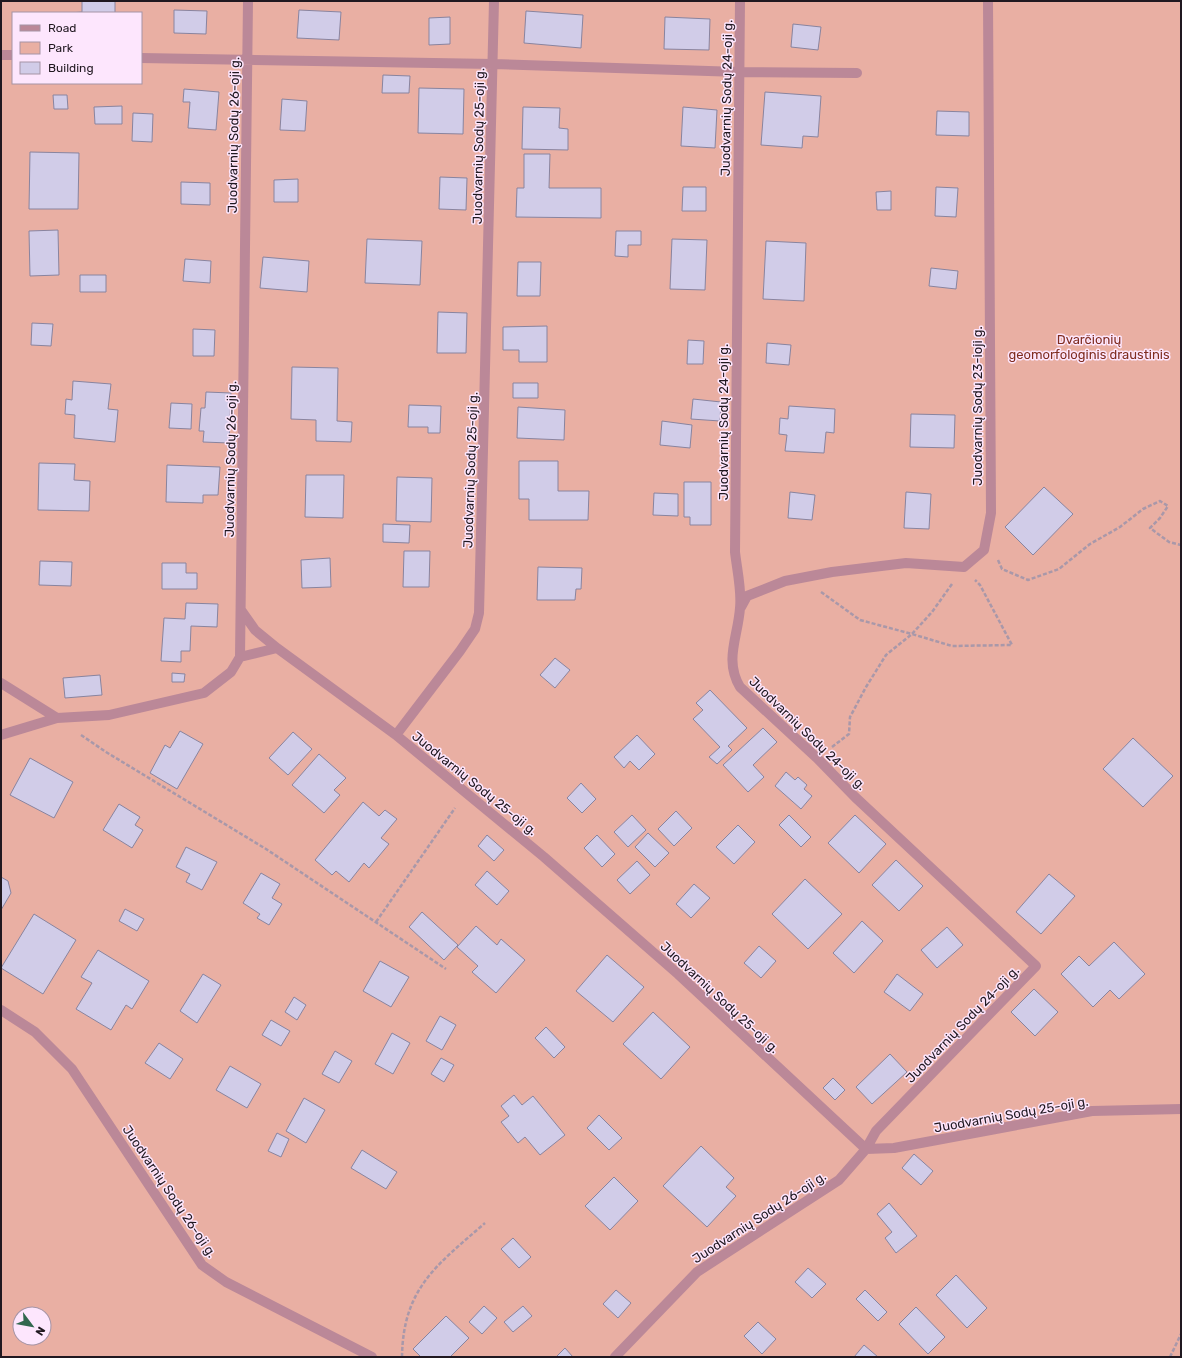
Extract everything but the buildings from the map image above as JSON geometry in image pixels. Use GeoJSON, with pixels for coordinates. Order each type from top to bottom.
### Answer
{"type":"FeatureCollection","features":[{"type":"Feature","properties":{"kind":"street","name":"Juodvarnių Sodų 26-oji g."},"geometry":{"type":"LineString","coordinates":[[240,657],[248,1]]}},
{"type":"Feature","properties":{"kind":"street","name":"Juodvarnių Sodų 25-oji g."},"geometry":{"type":"LineString","coordinates":[[494,1],[479,613],[476,629],[396,735],[544,857],[678,974],[866,1149],[894,1148],[1092,1111],[1181,1110]]}},
{"type":"Feature","properties":{"kind":"street","name":"Juodvarnių Sodų 24-oji g."},"geometry":{"type":"LineString","coordinates":[[740,1],[735,552],[741,607],[732,654],[734,675],[740,687],[1036,966],[876,1131],[866,1149]]}},
{"type":"Feature","properties":{"kind":"street","name":"Juodvarnių Sodų 23-ioji g."},"geometry":{"type":"LineString","coordinates":[[964,567],[984,550],[991,513],[988,1]]}},
{"type":"Feature","properties":{"kind":"street"},"geometry":{"type":"LineString","coordinates":[[1,55],[12,55]]}},
{"type":"Feature","properties":{"kind":"street"},"geometry":{"type":"LineString","coordinates":[[142,58],[493,64],[739,72],[857,73]]}},
{"type":"Feature","properties":{"kind":"street"},"geometry":{"type":"LineString","coordinates":[[741,607],[747,596],[785,581],[832,572],[906,564],[964,567]]}},
{"type":"Feature","properties":{"kind":"street"},"geometry":{"type":"LineString","coordinates":[[241,610],[255,630],[277,648],[396,735]]}},
{"type":"Feature","properties":{"kind":"street"},"geometry":{"type":"LineString","coordinates":[[1,735],[57,718],[109,715],[204,693],[231,672],[240,657],[277,648]]}},
{"type":"Feature","properties":{"kind":"street"},"geometry":{"type":"LineString","coordinates":[[1,683],[57,718]]}},
{"type":"Feature","properties":{"kind":"street","name":"Juodvarnių Sodų 26-oji g."},"geometry":{"type":"LineString","coordinates":[[1,1010],[35,1032],[72,1069],[202,1265],[226,1282],[372,1357]]}},
{"type":"Feature","properties":{"kind":"street","name":"Juodvarnių Sodų 26-oji g."},"geometry":{"type":"LineString","coordinates":[[615,1357],[697,1272],[839,1180],[866,1149]]}},
{"type":"Feature","properties":{"kind":"path"},"geometry":{"type":"LineString","coordinates":[[996,556],[1002,570],[1028,580],[1059,569],[1090,544],[1120,527],[1143,509],[1160,501],[1168,506],[1160,518],[1150,528],[1169,542],[1181,545]]}},
{"type":"Feature","properties":{"kind":"path"},"geometry":{"type":"LineString","coordinates":[[817,590],[860,620],[912,634],[952,646],[1012,645],[980,585],[964,567],[932,612],[912,634],[886,655],[866,687],[850,717],[849,734],[817,758]]}},
{"type":"Feature","properties":{"kind":"path"},"geometry":{"type":"LineString","coordinates":[[57,718],[106,752],[266,849],[446,969]]}},
{"type":"Feature","properties":{"kind":"path"},"geometry":{"type":"LineString","coordinates":[[376,922],[466,792]]}},
{"type":"Feature","properties":{"kind":"path"},"geometry":{"type":"LineString","coordinates":[[402,1357],[402,1338],[408,1313],[419,1289],[440,1262],[485,1223]]}},
{"type":"Feature","properties":{"kind":"path"},"geometry":{"type":"LineString","coordinates":[[1170,1357],[1181,1334]]}},
{"type":"Feature","properties":{"kind":"green space","name":"Dvarčionių geomorfologinis draustinis"},"geometry":{"type":"Polygon","coordinates":[[[1,1],[1181,1],[1181,1357],[1,1357],[1,1]]]}}]}
